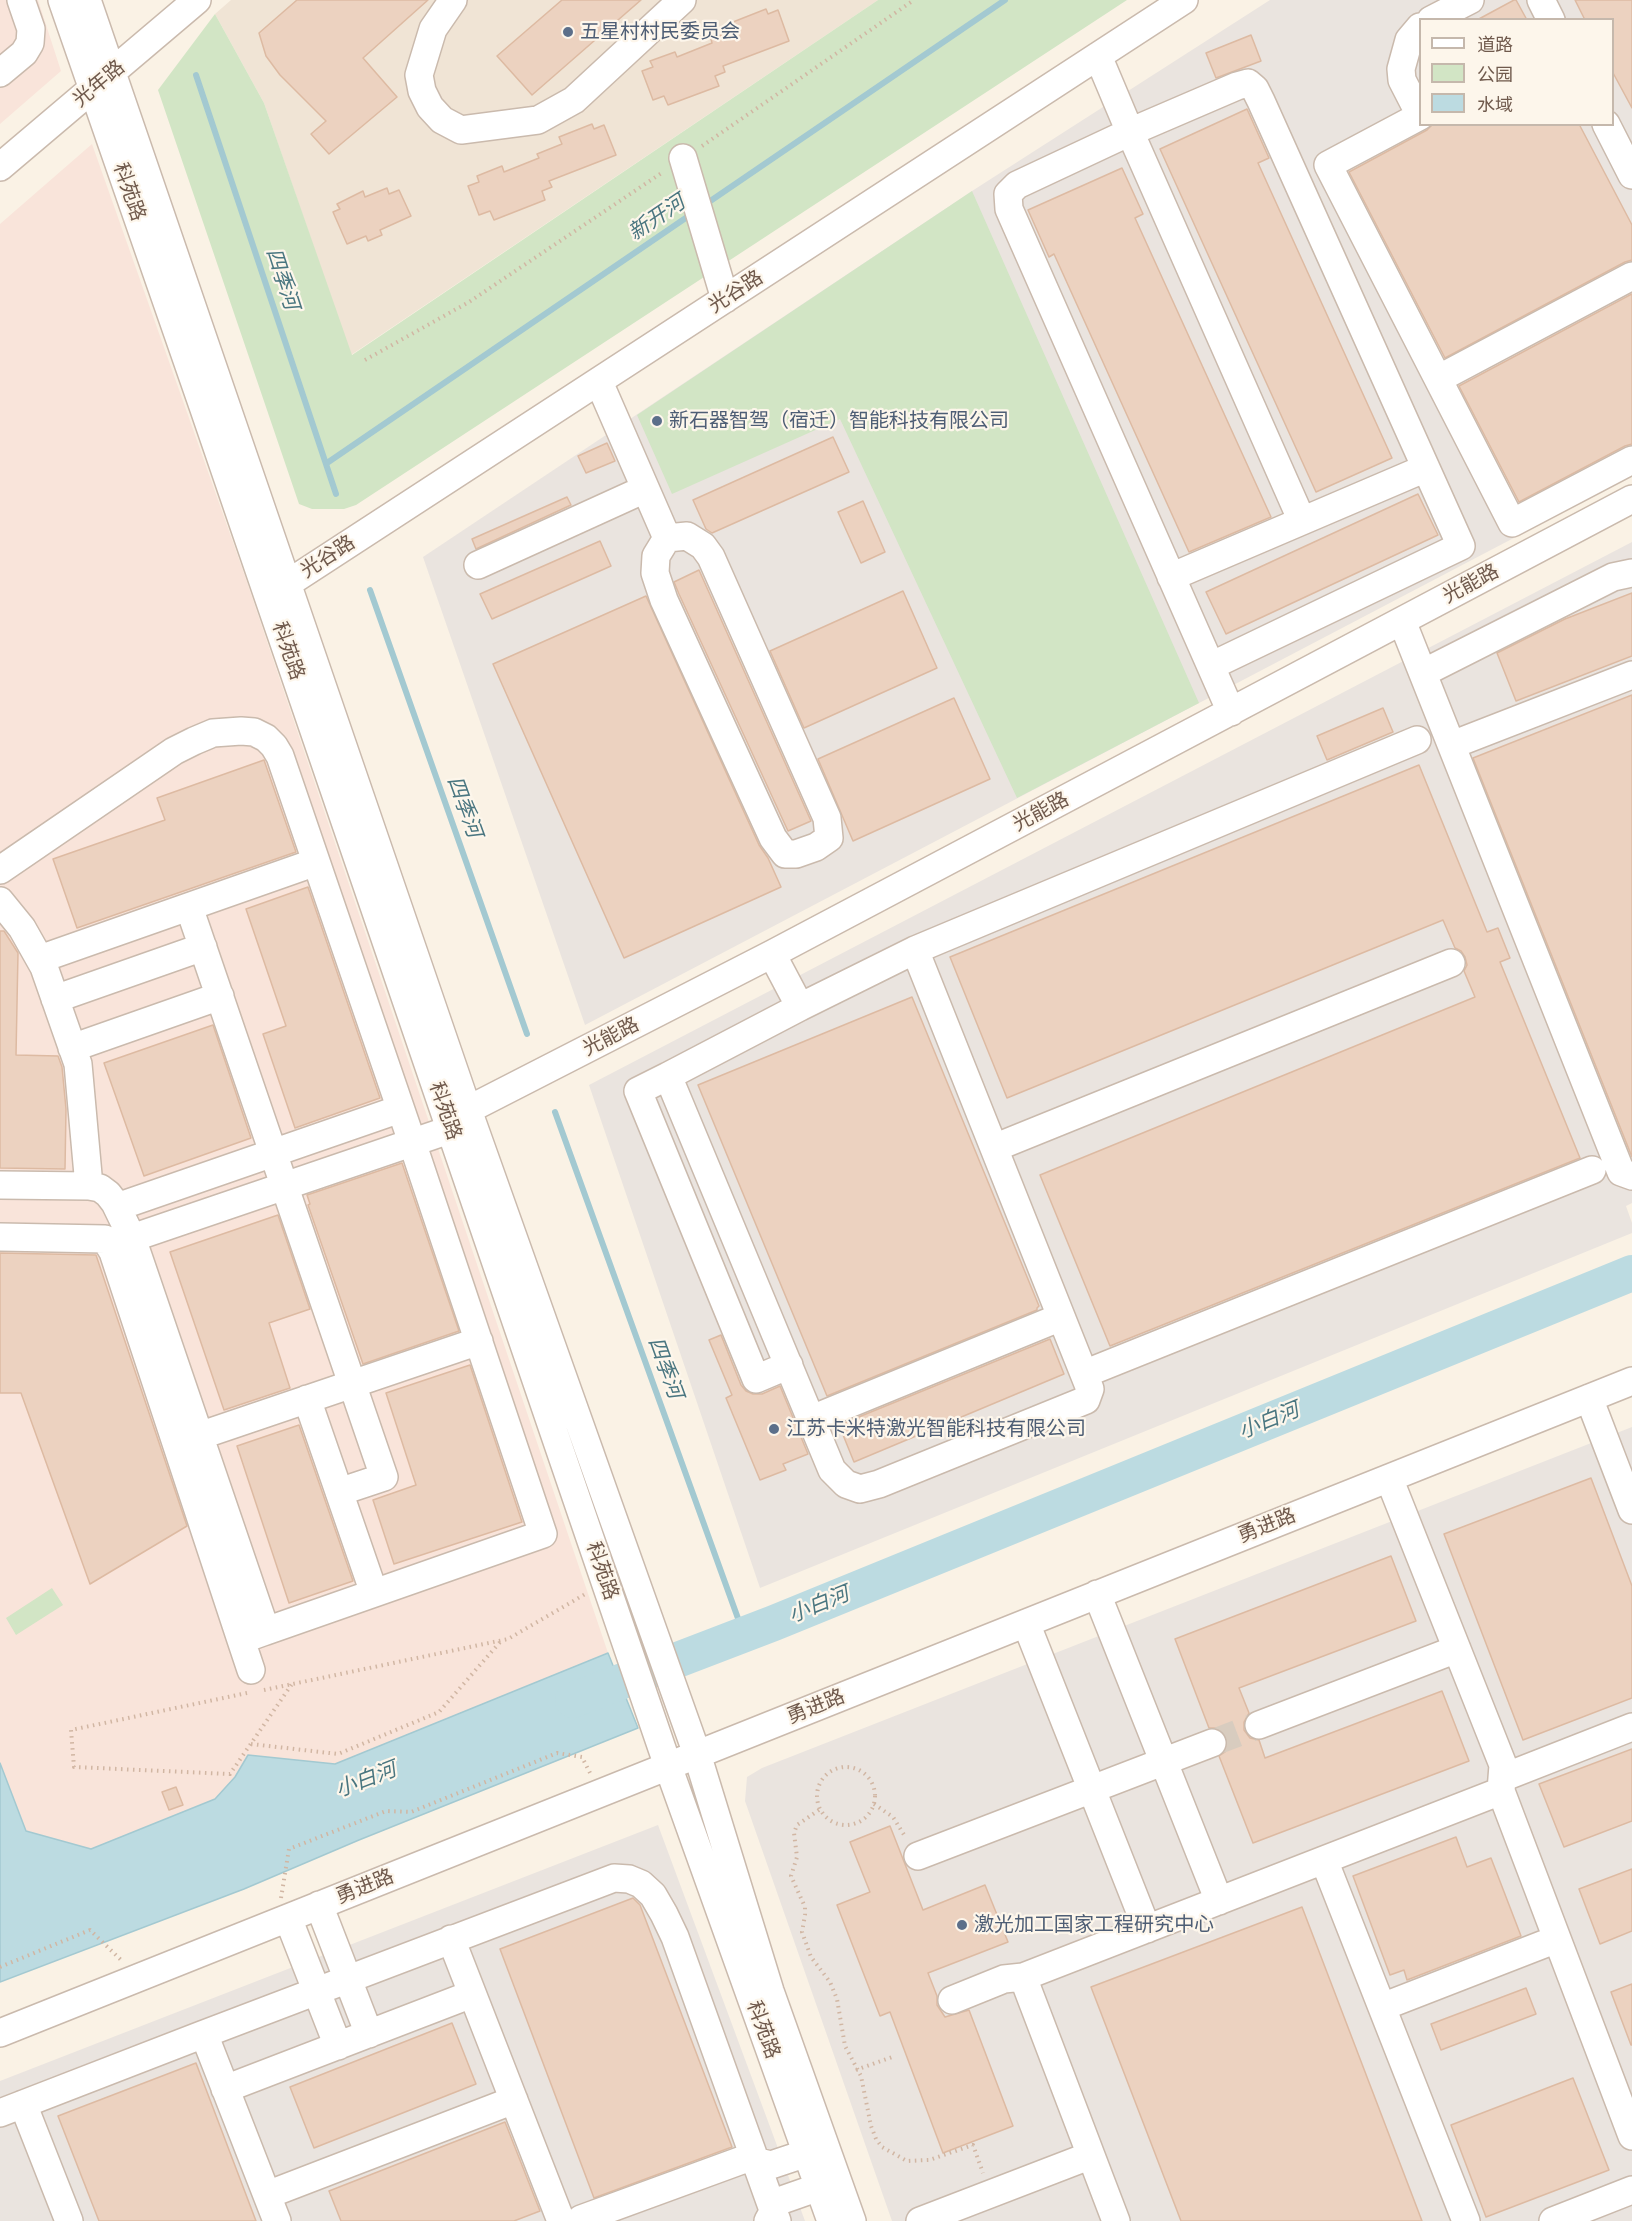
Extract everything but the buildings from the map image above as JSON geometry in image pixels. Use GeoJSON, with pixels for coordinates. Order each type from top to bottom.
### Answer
{"type":"FeatureCollection","features":[{"type":"Feature","properties":{"kind":"street"},"geometry":{"type":"LineString","coordinates":[[0,73],[24,53],[30,43],[31,29],[21,0]]}},
{"type":"Feature","properties":{"kind":"street","name":"科苑路"},"geometry":{"type":"LineString","coordinates":[[62,0],[103,81],[287,584],[605,1582],[668,1766],[831,2221]]}},
{"type":"Feature","properties":{"kind":"street","name":"科苑路"},"geometry":{"type":"LineString","coordinates":[[87,0],[103,81],[456,1120],[687,1725],[770,1991],[852,2221]]}},
{"type":"Feature","properties":{"kind":"street","name":"光年路"},"geometry":{"type":"LineString","coordinates":[[0,167],[197,0]]}},
{"type":"Feature","properties":{"kind":"street"},"geometry":{"type":"LineString","coordinates":[[453,0],[433,29],[419,75],[422,91],[430,107],[442,120],[460,130],[538,120],[574,100],[682,0]]}},
{"type":"Feature","properties":{"kind":"street","name":"光谷路"},"geometry":{"type":"LineString","coordinates":[[287,584],[1184,0]]}},
{"type":"Feature","properties":{"kind":"street"},"geometry":{"type":"LineString","coordinates":[[1435,18],[1470,0]]}},
{"type":"Feature","properties":{"kind":"street"},"geometry":{"type":"LineString","coordinates":[[1541,0],[1550,18]]}},
{"type":"Feature","properties":{"kind":"street"},"geometry":{"type":"LineString","coordinates":[[1419,28],[1409,40],[1401,69],[1402,80],[1419,114]]}},
{"type":"Feature","properties":{"kind":"street"},"geometry":{"type":"LineString","coordinates":[[1098,56],[1302,521]]}},
{"type":"Feature","properties":{"kind":"street"},"geometry":{"type":"LineString","coordinates":[[1211,666],[1461,546],[1255,89],[1248,83],[1130,132],[1017,185],[1008,194],[1009,209],[1231,712]]}},
{"type":"Feature","properties":{"kind":"street"},"geometry":{"type":"LineString","coordinates":[[1419,117],[1328,165],[1512,523],[1632,460]]}},
{"type":"Feature","properties":{"kind":"street"},"geometry":{"type":"LineString","coordinates":[[1607,126],[1632,175]]}},
{"type":"Feature","properties":{"kind":"street"},"geometry":{"type":"LineString","coordinates":[[683,159],[725,299]]}},
{"type":"Feature","properties":{"kind":"street"},"geometry":{"type":"LineString","coordinates":[[1438,379],[1632,276]]}},
{"type":"Feature","properties":{"kind":"street"},"geometry":{"type":"LineString","coordinates":[[599,382],[667,538]]}},
{"type":"Feature","properties":{"kind":"street"},"geometry":{"type":"LineString","coordinates":[[1171,577],[1426,468]]}},
{"type":"Feature","properties":{"kind":"street"},"geometry":{"type":"LineString","coordinates":[[478,565],[645,489]]}},
{"type":"Feature","properties":{"kind":"street","name":"光能路"},"geometry":{"type":"LineString","coordinates":[[132,1238],[412,1142],[1632,499]]}},
{"type":"Feature","properties":{"kind":"street"},"geometry":{"type":"LineString","coordinates":[[687,536],[703,546],[711,557],[827,818],[829,838],[816,847],[796,854],[785,854],[773,838],[664,600],[655,573],[655,564],[656,556],[667,538],[687,536]]}},
{"type":"Feature","properties":{"kind":"street"},"geometry":{"type":"LineString","coordinates":[[1423,673],[1613,578],[1632,573]]}},
{"type":"Feature","properties":{"kind":"street"},"geometry":{"type":"LineString","coordinates":[[1402,621],[1621,1173],[1632,1176]]}},
{"type":"Feature","properties":{"kind":"street"},"geometry":{"type":"LineString","coordinates":[[1452,745],[1632,675]]}},
{"type":"Feature","properties":{"kind":"street"},"geometry":{"type":"LineString","coordinates":[[0,870],[174,752],[213,733],[254,732],[266,738],[280,756],[479,1341],[543,1534],[254,1635]]}},
{"type":"Feature","properties":{"kind":"street"},"geometry":{"type":"LineString","coordinates":[[915,950],[1090,1389],[1086,1400],[879,1484],[860,1489],[846,1484],[832,1470],[668,1076],[915,950],[1417,740]]}},
{"type":"Feature","properties":{"kind":"street"},"geometry":{"type":"LineString","coordinates":[[40,959],[316,862]]}},
{"type":"Feature","properties":{"kind":"street"},"geometry":{"type":"LineString","coordinates":[[0,901],[22,928],[40,959],[72,1048],[79,1072],[89,1186]]}},
{"type":"Feature","properties":{"kind":"street"},"geometry":{"type":"LineString","coordinates":[[189,907],[384,1477],[339,1492]]}},
{"type":"Feature","properties":{"kind":"street"},"geometry":{"type":"LineString","coordinates":[[55,999],[203,947]]}},
{"type":"Feature","properties":{"kind":"street"},"geometry":{"type":"LineString","coordinates":[[771,954],[801,1007]]}},
{"type":"Feature","properties":{"kind":"street"},"geometry":{"type":"LineString","coordinates":[[994,1148],[1451,963]]}},
{"type":"Feature","properties":{"kind":"street"},"geometry":{"type":"LineString","coordinates":[[72,1048],[219,996]]}},
{"type":"Feature","properties":{"kind":"street"},"geometry":{"type":"LineString","coordinates":[[117,1207],[400,1109]]}},
{"type":"Feature","properties":{"kind":"street"},"geometry":{"type":"LineString","coordinates":[[1084,1374],[1592,1170]]}},
{"type":"Feature","properties":{"kind":"street"},"geometry":{"type":"LineString","coordinates":[[0,1185],[100,1188],[108,1194],[117,1207],[132,1238],[199,1436],[254,1635],[251,1670]]}},
{"type":"Feature","properties":{"kind":"street"},"geometry":{"type":"LineString","coordinates":[[0,1237],[105,1239],[113,1252],[254,1635]]}},
{"type":"Feature","properties":{"kind":"street"},"geometry":{"type":"LineString","coordinates":[[812,1419],[1061,1317]]}},
{"type":"Feature","properties":{"kind":"street"},"geometry":{"type":"LineString","coordinates":[[199,1436],[479,1341]]}},
{"type":"Feature","properties":{"kind":"street","name":"勇进路"},"geometry":{"type":"LineString","coordinates":[[0,2032],[1632,1381]]}},
{"type":"Feature","properties":{"kind":"street"},"geometry":{"type":"LineString","coordinates":[[1589,1398],[1624,1463],[1632,1510]]}},
{"type":"Feature","properties":{"kind":"street"},"geometry":{"type":"LineString","coordinates":[[307,1399],[374,1593]]}},
{"type":"Feature","properties":{"kind":"street"},"geometry":{"type":"LineString","coordinates":[[1389,1478],[1503,1765],[1501,1785],[1632,2136]]}},
{"type":"Feature","properties":{"kind":"street"},"geometry":{"type":"LineString","coordinates":[[1097,1594],[1219,1901]]}},
{"type":"Feature","properties":{"kind":"street"},"geometry":{"type":"LineString","coordinates":[[1026,1623],[1147,1929]]}},
{"type":"Feature","properties":{"kind":"street"},"geometry":{"type":"LineString","coordinates":[[1259,1725],[1457,1649]]}},
{"type":"Feature","properties":{"kind":"street"},"geometry":{"type":"LineString","coordinates":[[952,2000],[1004,1979],[1023,1977],[1324,1860],[1632,1727]]}},
{"type":"Feature","properties":{"kind":"street"},"geometry":{"type":"LineString","coordinates":[[918,1856],[1212,1743]]}},
{"type":"Feature","properties":{"kind":"street"},"geometry":{"type":"LineString","coordinates":[[1324,1860],[1466,2221]]}},
{"type":"Feature","properties":{"kind":"street"},"geometry":{"type":"LineString","coordinates":[[69,2221],[12,2109],[614,1878],[629,1879],[641,1884],[653,1895],[675,1937],[756,2162],[773,2218]]}},
{"type":"Feature","properties":{"kind":"street"},"geometry":{"type":"LineString","coordinates":[[319,1905],[369,2034]]}},
{"type":"Feature","properties":{"kind":"street"},"geometry":{"type":"LineString","coordinates":[[288,1918],[338,2046]]}},
{"type":"Feature","properties":{"kind":"street"},"geometry":{"type":"LineString","coordinates":[[1382,2007],[1557,1939]]}},
{"type":"Feature","properties":{"kind":"street"},"geometry":{"type":"LineString","coordinates":[[451,1940],[514,2100],[575,2221],[745,2159],[771,2165],[807,2152]]}},
{"type":"Feature","properties":{"kind":"street"},"geometry":{"type":"LineString","coordinates":[[1023,1977],[1089,2156],[1116,2221]]}},
{"type":"Feature","properties":{"kind":"street"},"geometry":{"type":"LineString","coordinates":[[225,2089],[472,1994]]}},
{"type":"Feature","properties":{"kind":"street"},"geometry":{"type":"LineString","coordinates":[[204,2034],[277,2221]]}},
{"type":"Feature","properties":{"kind":"street"},"geometry":{"type":"LineString","coordinates":[[267,2195],[514,2100]]}},
{"type":"Feature","properties":{"kind":"street"},"geometry":{"type":"LineString","coordinates":[[920,2221],[1089,2156]]}},
{"type":"Feature","properties":{"kind":"street"},"geometry":{"type":"LineString","coordinates":[[773,2218],[779,2201],[819,2187]]}},
{"type":"Feature","properties":{"kind":"street"},"geometry":{"type":"LineString","coordinates":[[1553,2221],[1632,2190]]}},
{"type":"Feature","properties":{"kind":"path"},"geometry":{"type":"LineString","coordinates":[[365,360],[469,302],[683,159],[914,0]]}},
{"type":"Feature","properties":{"kind":"path"},"geometry":{"type":"LineString","coordinates":[[292,1684],[230,1774],[74,1767],[71,1730],[508,1639],[605,1582]]}},
{"type":"Feature","properties":{"kind":"path"},"geometry":{"type":"LineString","coordinates":[[251,1744],[338,1754],[440,1712],[501,1640]]}},
{"type":"Feature","properties":{"kind":"path"},"geometry":{"type":"LineString","coordinates":[[284,1878],[289,1849],[386,1811],[411,1812],[557,1753],[582,1757]]}},
{"type":"Feature","properties":{"kind":"path"},"geometry":{"type":"LineString","coordinates":[[843,1767],[852,1767],[868,1777],[876,1795],[874,1804],[863,1820],[844,1826],[834,1824],[819,1810],[816,1801],[817,1791],[826,1774],[843,1767]]}},
{"type":"Feature","properties":{"kind":"path"},"geometry":{"type":"LineString","coordinates":[[874,1804],[893,1817],[918,1856]]}},
{"type":"Feature","properties":{"kind":"path"},"geometry":{"type":"LineString","coordinates":[[819,1810],[797,1825],[794,1833],[797,1857],[791,1876],[804,1907],[802,1932],[811,1957],[830,1982],[837,1999],[845,2046],[861,2076],[871,2126],[882,2147],[908,2161],[939,2157],[973,2145],[991,2194]]}},
{"type":"Feature","properties":{"kind":"path"},"geometry":{"type":"LineString","coordinates":[[0,1967],[90,1930],[110,1949]]}},
{"type":"Feature","properties":{"kind":"path"},"geometry":{"type":"LineString","coordinates":[[856,2070],[892,2056]]}},
{"type":"Feature","properties":{"kind":"shaded area"},"geometry":{"type":"Polygon","coordinates":[[[0,0],[38,0],[61,71],[0,124],[0,0]]]}},
{"type":"Feature","properties":{"kind":"shaded area"},"geometry":{"type":"Polygon","coordinates":[[[231,0],[878,0],[351,355],[264,103],[215,14],[231,0]]]}},
{"type":"Feature","properties":{"kind":"shaded area"},"geometry":{"type":"Polygon","coordinates":[[[1270,0],[1632,0],[1632,476],[585,1025],[423,557],[972,191],[1270,0]]]}},
{"type":"Feature","properties":{"kind":"shaded area"},"geometry":{"type":"Polygon","coordinates":[[[92,144],[246,579],[608,1653],[335,1764],[248,1756],[235,1777],[215,1799],[91,1849],[0,1878],[0,224],[92,144]]]}},
{"type":"Feature","properties":{"kind":"shaded area"},"geometry":{"type":"Polygon","coordinates":[[[1632,542],[1632,1203],[1626,1206],[1632,1223],[1632,1233],[760,1588],[589,1085],[1632,542]]]}},
{"type":"Feature","properties":{"kind":"shaded area"},"geometry":{"type":"Polygon","coordinates":[[[1632,1427],[1632,2221],[892,2221],[745,1801],[747,1777],[762,1768],[1632,1427]]]}},
{"type":"Feature","properties":{"kind":"shaded area"},"geometry":{"type":"Polygon","coordinates":[[[658,1825],[805,2221],[0,2221],[0,2081],[658,1825]]]}},
{"type":"Feature","properties":{"kind":"green space"},"geometry":{"type":"Polygon","coordinates":[[[878,0],[1127,0],[356,505],[344,509],[312,509],[299,504],[158,90],[215,14],[264,103],[352,355],[878,0]]]}},
{"type":"Feature","properties":{"kind":"green space"},"geometry":{"type":"Polygon","coordinates":[[[972,191],[1199,703],[1017,798],[840,419],[672,494],[637,415],[972,191]]]}},
{"type":"Feature","properties":{"kind":"green space"},"geometry":{"type":"Polygon","coordinates":[[[52,1588],[63,1605],[16,1635],[6,1618],[52,1588]]]}},
{"type":"Feature","properties":{"kind":"water"},"geometry":{"type":"Polygon","coordinates":[[[608,1653],[638,1728],[359,1840],[244,1889],[0,1982],[0,1763],[26,1831],[91,1849],[215,1799],[235,1777],[248,1755],[335,1764],[608,1653]]]}},
{"type":"Feature","properties":{"kind":"waterway","name":"新开河"},"geometry":{"type":"LineString","coordinates":[[703,206],[1005,0]]}},
{"type":"Feature","properties":{"kind":"waterway","name":"四季河"},"geometry":{"type":"LineString","coordinates":[[196,75],[336,494]]}},
{"type":"Feature","properties":{"kind":"waterway","name":"新开河"},"geometry":{"type":"LineString","coordinates":[[327,463],[693,213]]}},
{"type":"Feature","properties":{"kind":"waterway","name":"四季河"},"geometry":{"type":"LineString","coordinates":[[370,590],[527,1034]]}},
{"type":"Feature","properties":{"kind":"waterway","name":"四季河"},"geometry":{"type":"LineString","coordinates":[[555,1112],[744,1635]]}},
{"type":"Feature","properties":{"kind":"waterway","name":"小白河"},"geometry":{"type":"LineString","coordinates":[[573,1700],[774,1623],[1632,1273]]}},
{"type":"Feature","properties":{"kind":"tunnel"},"geometry":{"type":"LineString","coordinates":[[1212,1743],[1259,1725]]}},
{"type":"Feature","properties":{"kind":"place","name":"五星村村民委员会"},"geometry":{"type":"Point","coordinates":[568,32]}},
{"type":"Feature","properties":{"kind":"place","name":"新石器智驾（宿迁）智能科技有限公司"},"geometry":{"type":"Point","coordinates":[657,421]}},
{"type":"Feature","properties":{"kind":"place","name":"江苏卡米特激光智能科技有限公司"},"geometry":{"type":"Point","coordinates":[774,1429]}},
{"type":"Feature","properties":{"kind":"place","name":"激光加工国家工程研究中心"},"geometry":{"type":"Point","coordinates":[962,1925]}}]}
